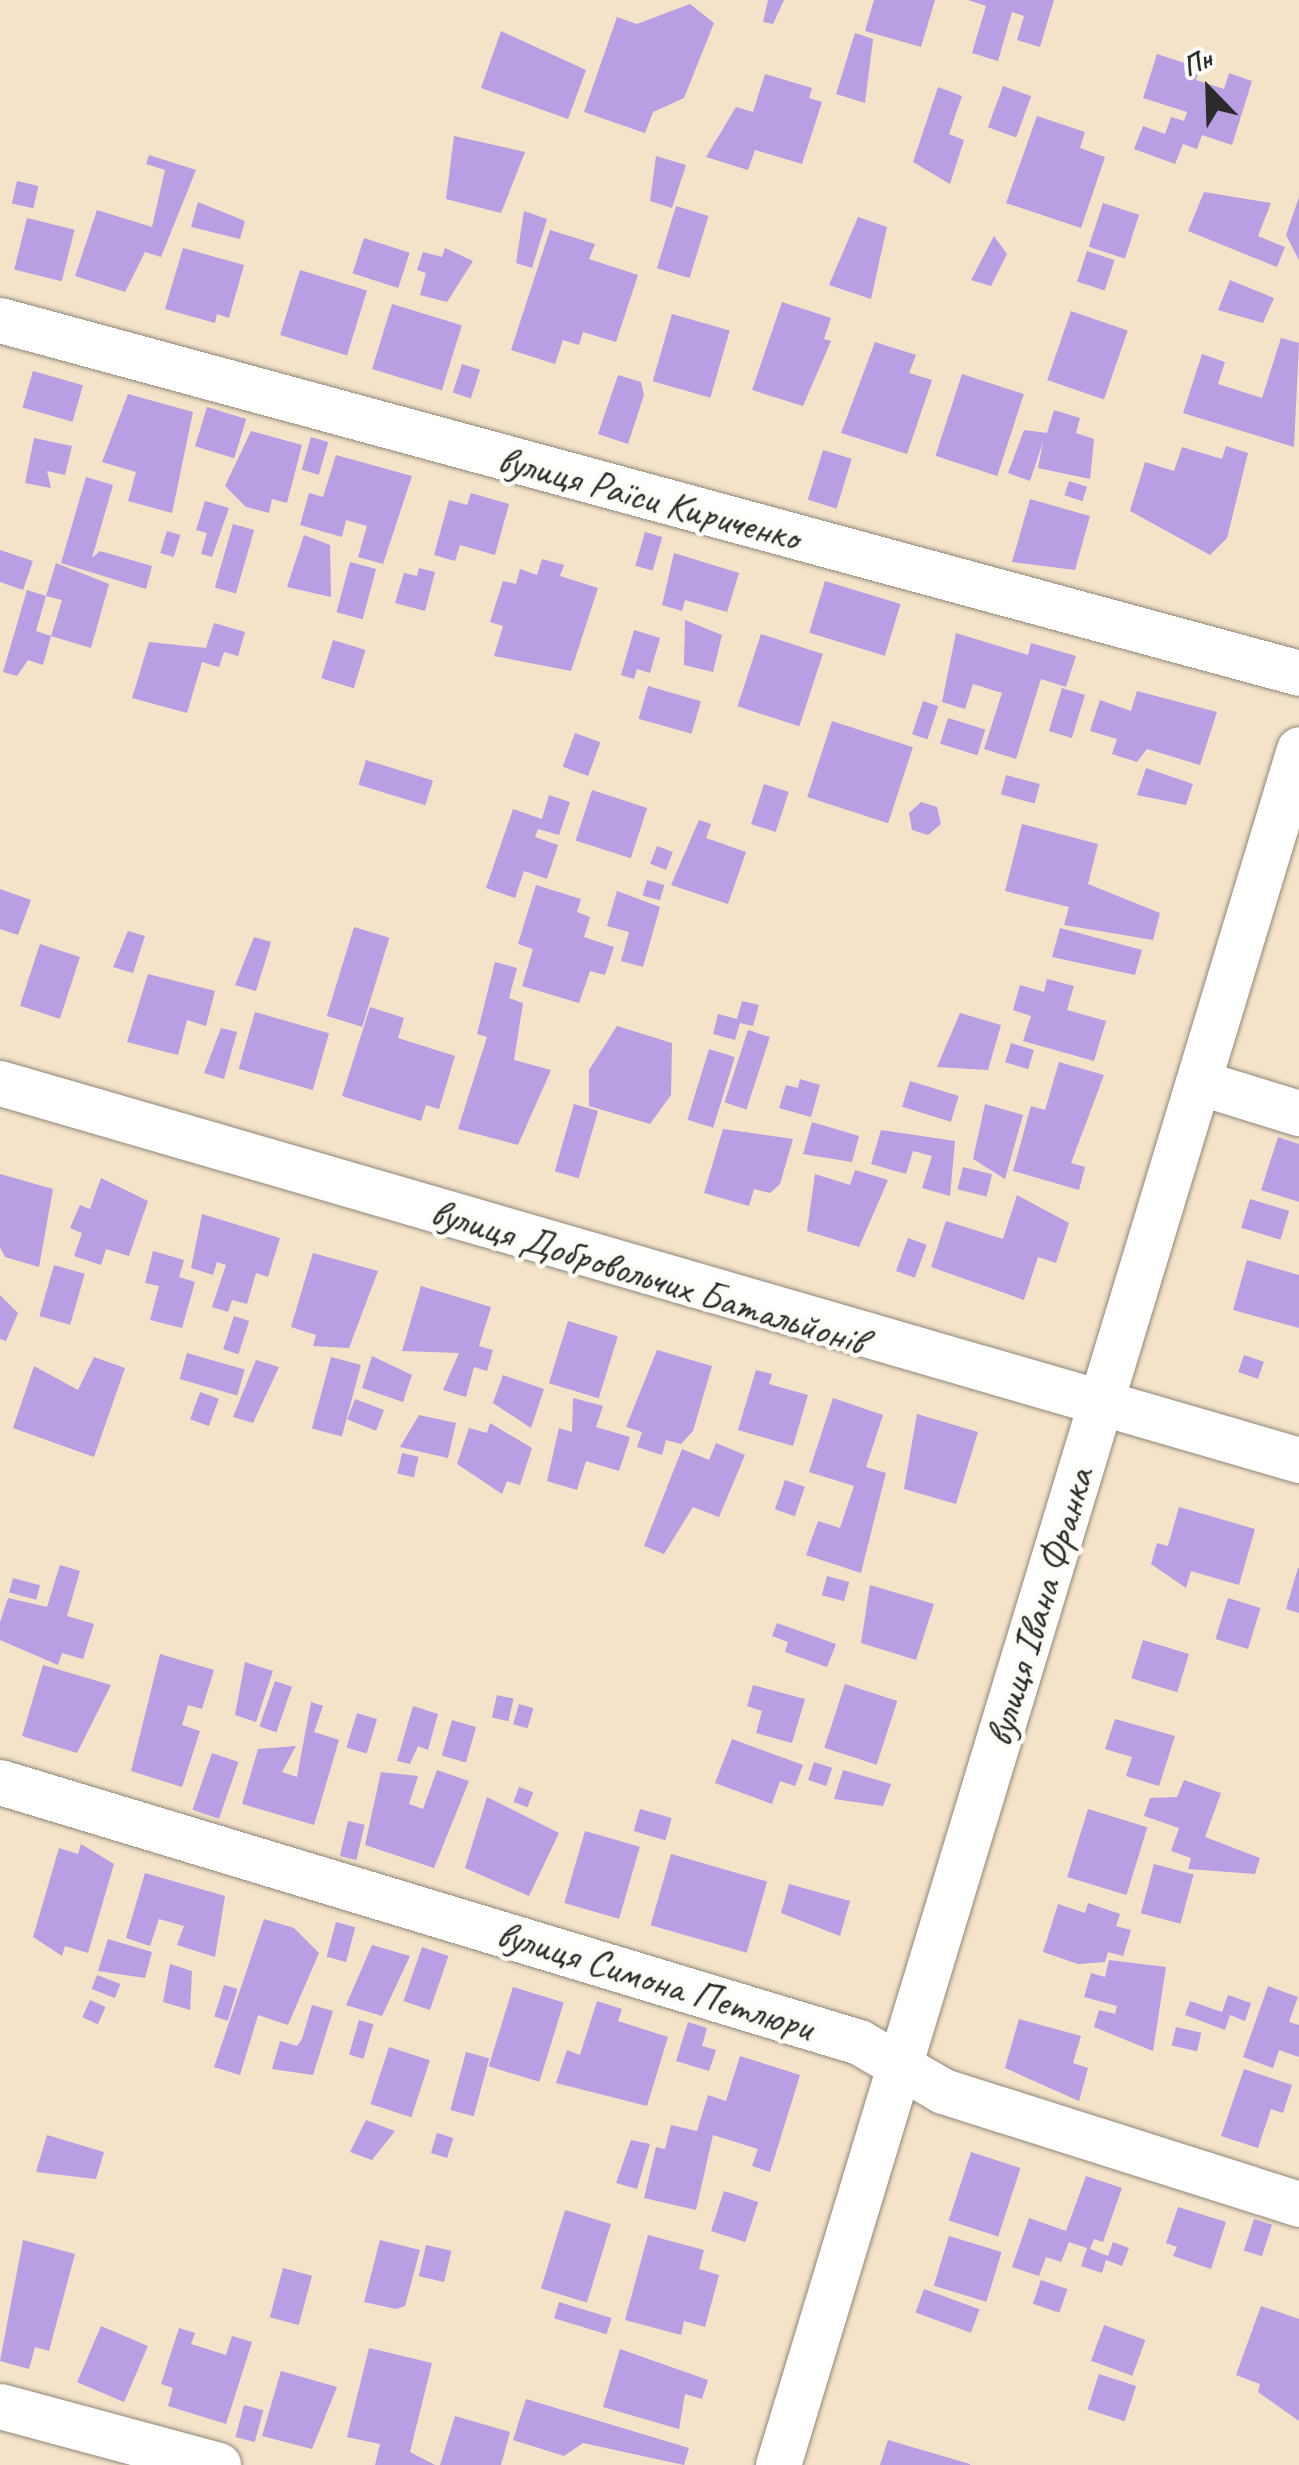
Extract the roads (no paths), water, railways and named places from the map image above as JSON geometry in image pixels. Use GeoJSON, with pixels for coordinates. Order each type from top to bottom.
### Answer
{"type":"FeatureCollection","features":[{"type":"Feature","properties":{"kind":"street","name":"вулиця Раїси Кириченко"},"geometry":{"type":"LineString","coordinates":[[0,320],[1299,672]]}},
{"type":"Feature","properties":{"kind":"street","name":"вулиця Івана Франка"},"geometry":{"type":"LineString","coordinates":[[778,2465],[1299,749]]}},
{"type":"Feature","properties":{"kind":"street"},"geometry":{"type":"LineString","coordinates":[[1198,1082],[1299,1114]]}},
{"type":"Feature","properties":{"kind":"street","name":"вулиця Добровольчих Батальйонів"},"geometry":{"type":"LineString","coordinates":[[0,1083],[930,1360],[1102,1400],[1299,1460]]}},
{"type":"Feature","properties":{"kind":"street","name":"вулиця Симона Петлюри"},"geometry":{"type":"LineString","coordinates":[[0,1782],[859,2042],[943,2091],[1299,2204]]}},
{"type":"Feature","properties":{"kind":"street"},"geometry":{"type":"LineString","coordinates":[[0,2406],[218,2465]]}}]}
